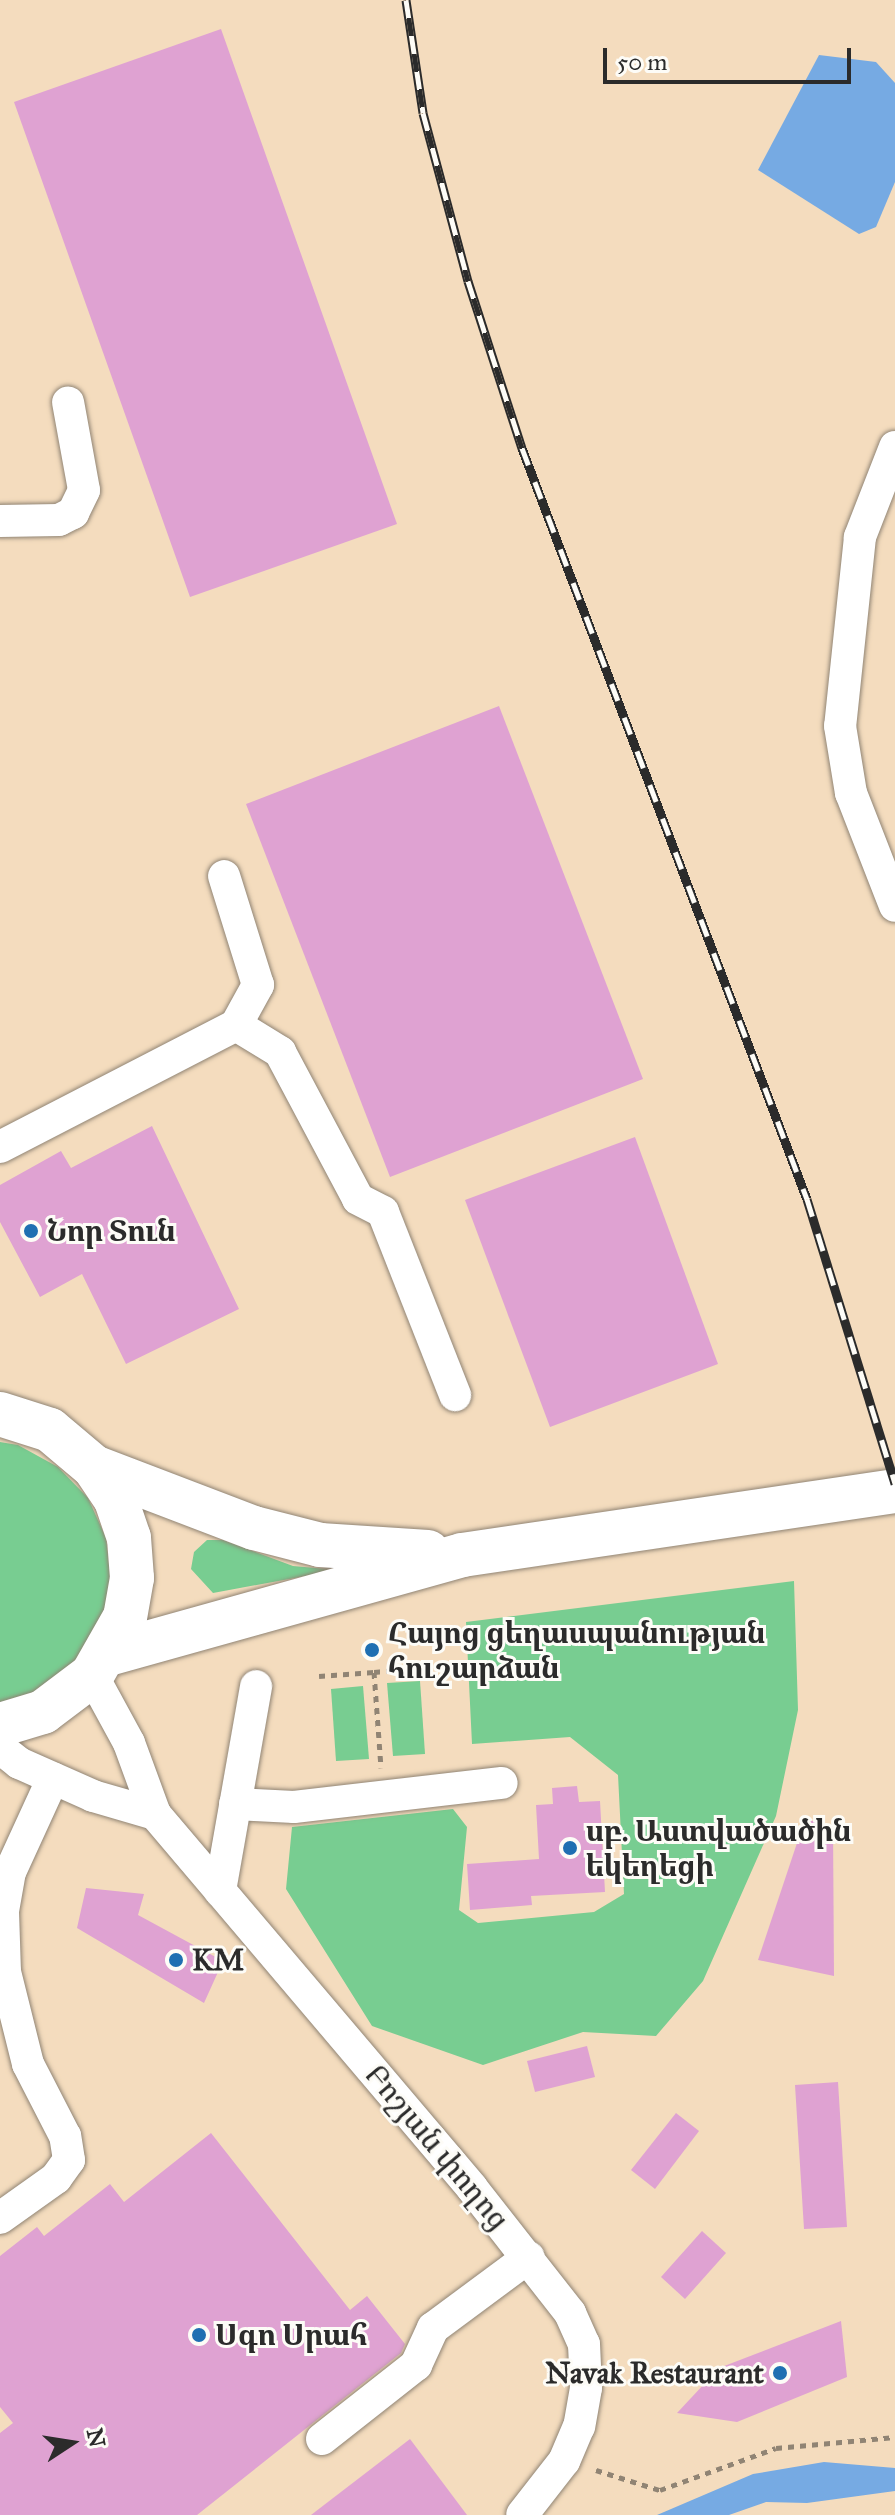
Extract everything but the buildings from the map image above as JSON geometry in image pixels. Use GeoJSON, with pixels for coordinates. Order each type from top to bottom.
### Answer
{"type":"FeatureCollection","features":[{"type":"Feature","properties":{"kind":"highway"},"geometry":{"type":"LineString","coordinates":[[8,1407],[50,1430],[94,1467],[116,1500],[129,1538],[127,1604],[100,1664]]}},
{"type":"Feature","properties":{"kind":"highway"},"geometry":{"type":"LineString","coordinates":[[94,1467],[254,1528],[320,1545],[462,1555]]}},
{"type":"Feature","properties":{"kind":"highway"},"geometry":{"type":"LineString","coordinates":[[0,1725],[43,1712],[100,1664],[462,1555],[895,1491]]}},
{"type":"Feature","properties":{"kind":"street"},"geometry":{"type":"LineString","coordinates":[[0,521],[59,520],[73,513],[84,490],[68,402]]}},
{"type":"Feature","properties":{"kind":"street"},"geometry":{"type":"LineString","coordinates":[[895,447],[860,537],[840,726],[851,793],[895,906]]}},
{"type":"Feature","properties":{"kind":"street"},"geometry":{"type":"LineString","coordinates":[[0,1147],[236,1025],[258,985],[224,876]]}},
{"type":"Feature","properties":{"kind":"street"},"geometry":{"type":"LineString","coordinates":[[236,1025],[280,1052],[358,1199],[383,1212],[455,1395]]}},
{"type":"Feature","properties":{"kind":"street","name":"Բոշյան փողոց"},"geometry":{"type":"LineString","coordinates":[[100,1664],[155,1814],[529,2257],[570,2313],[584,2344],[586,2388],[579,2426],[564,2461],[522,2515]]}},
{"type":"Feature","properties":{"kind":"street"},"geometry":{"type":"LineString","coordinates":[[220,1891],[256,1686]]}},
{"type":"Feature","properties":{"kind":"street"},"geometry":{"type":"LineString","coordinates":[[0,1748],[19,1763],[53,1778],[155,1814]]}},
{"type":"Feature","properties":{"kind":"street"},"geometry":{"type":"LineString","coordinates":[[0,2218],[56,2178],[69,2160],[65,2136],[28,2064],[5,1972],[3,1911],[10,1872],[53,1778]]}},
{"type":"Feature","properties":{"kind":"street"},"geometry":{"type":"LineString","coordinates":[[235,1804],[294,1807],[502,1783]]}},
{"type":"Feature","properties":{"kind":"street"},"geometry":{"type":"LineString","coordinates":[[322,2439],[416,2365],[433,2328],[529,2257]]}},
{"type":"Feature","properties":{"kind":"path"},"geometry":{"type":"LineString","coordinates":[[319,1676],[430,1667]]}},
{"type":"Feature","properties":{"kind":"path"},"geometry":{"type":"LineString","coordinates":[[374,1672],[383,1796]]}},
{"type":"Feature","properties":{"kind":"path"},"geometry":{"type":"LineString","coordinates":[[564,2461],[660,2490],[776,2448],[895,2437]]}},
{"type":"Feature","properties":{"kind":"green space"},"geometry":{"type":"Polygon","coordinates":[[[0,1442],[18,1445],[58,1467],[88,1498],[106,1538],[111,1581],[102,1623],[81,1661],[49,1690],[0,1708],[0,1442]]]}},
{"type":"Feature","properties":{"kind":"green space"},"geometry":{"type":"Polygon","coordinates":[[[207,1540],[223,1540],[293,1566],[338,1570],[213,1593],[191,1569],[194,1552],[207,1540]]]}},
{"type":"Feature","properties":{"kind":"green space"},"geometry":{"type":"Polygon","coordinates":[[[794,1581],[798,1710],[776,1816],[703,1981],[656,2036],[583,2032],[483,2065],[372,2026],[286,1889],[292,1827],[453,1809],[467,1827],[459,1910],[478,1923],[594,1912],[624,1894],[618,1775],[570,1737],[472,1744],[466,1622],[794,1581]]]}},
{"type":"Feature","properties":{"kind":"green space"},"geometry":{"type":"Polygon","coordinates":[[[420,1681],[425,1754],[393,1756],[387,1683],[420,1681]]]}},
{"type":"Feature","properties":{"kind":"green space"},"geometry":{"type":"Polygon","coordinates":[[[363,1686],[369,1759],[336,1761],[331,1689],[363,1686]]]}},
{"type":"Feature","properties":{"kind":"water"},"geometry":{"type":"Polygon","coordinates":[[[819,55],[876,62],[895,83],[895,182],[876,227],[859,234],[758,170],[819,55]]]}},
{"type":"Feature","properties":{"kind":"water"},"geometry":{"type":"Polygon","coordinates":[[[824,2462],[895,2468],[895,2491],[807,2503],[766,2502],[729,2515],[657,2515],[753,2474],[824,2462]]]}},
{"type":"Feature","properties":{"kind":"railway"},"geometry":{"type":"LineString","coordinates":[[406,0],[423,113],[468,281],[522,448],[807,1199],[895,1484]]}},
{"type":"Feature","properties":{"kind":"place","name":"Նոր Տուն"},"geometry":{"type":"Point","coordinates":[31,1231]}},
{"type":"Feature","properties":{"kind":"place","name":"Հայոց ցեղասպանության հուշարձան"},"geometry":{"type":"Point","coordinates":[372,1650]}},
{"type":"Feature","properties":{"kind":"place","name":"սբ. Աստվածածին եկեղեցի"},"geometry":{"type":"Point","coordinates":[570,1848]}},
{"type":"Feature","properties":{"kind":"place","name":"KM"},"geometry":{"type":"Point","coordinates":[176,1960]}},
{"type":"Feature","properties":{"kind":"place","name":"Սգո Սրահ"},"geometry":{"type":"Point","coordinates":[199,2335]}},
{"type":"Feature","properties":{"kind":"place","name":"Navak Restaurant"},"geometry":{"type":"Point","coordinates":[780,2373]}}]}
